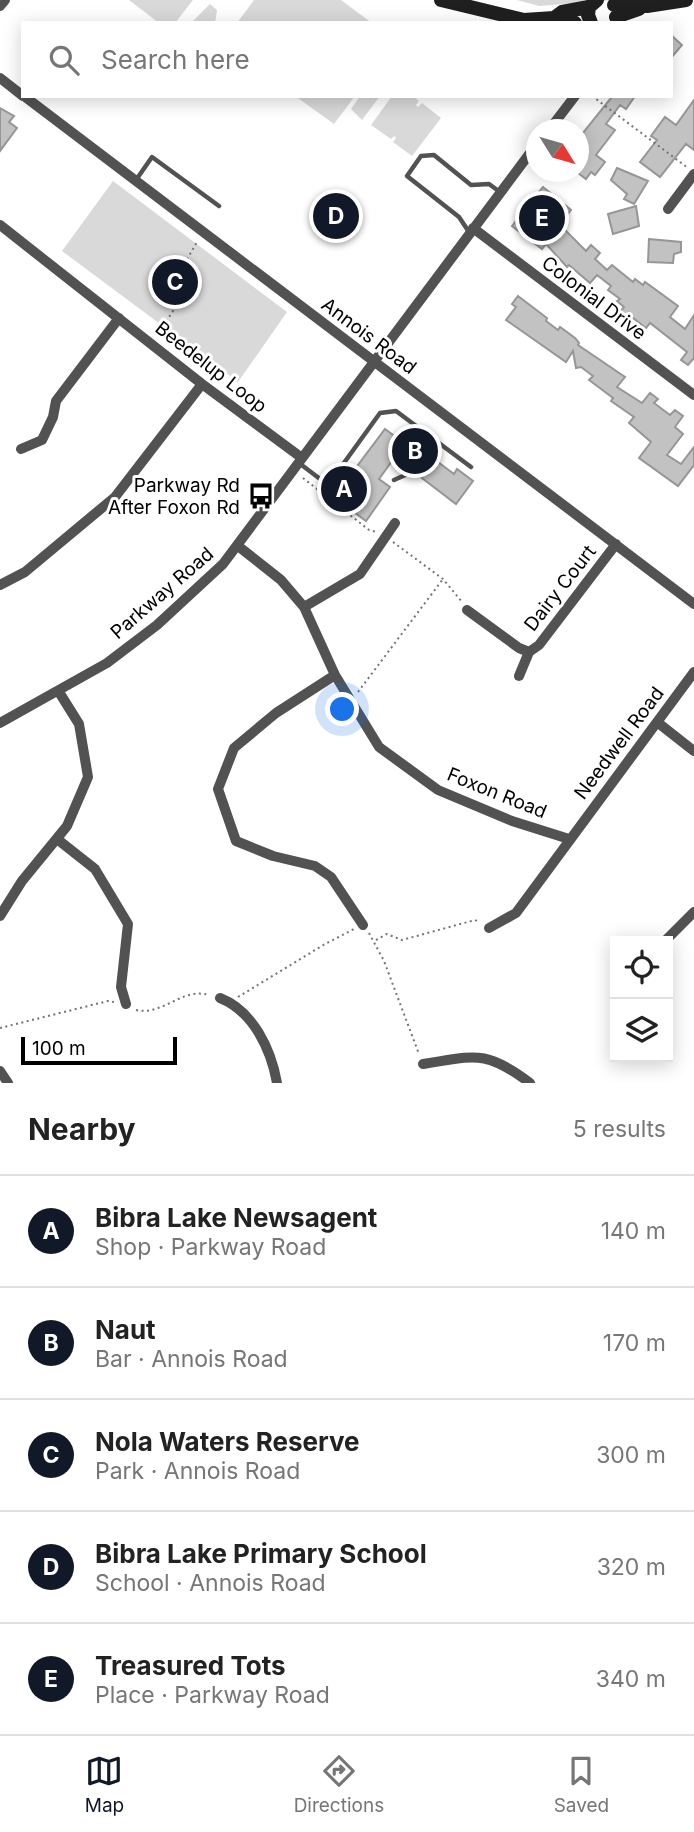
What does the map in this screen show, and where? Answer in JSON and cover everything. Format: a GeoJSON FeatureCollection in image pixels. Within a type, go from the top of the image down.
{"type":"FeatureCollection","features":[{"type":"Feature","properties":{"kind":"street"},"geometry":{"type":"LineString","coordinates":[[0,6],[5,0]]}},
{"type":"Feature","properties":{"kind":"street"},"geometry":{"type":"LineString","coordinates":[[441,0],[524,20],[554,18],[567,21]]}},
{"type":"Feature","properties":{"kind":"street"},"geometry":{"type":"LineString","coordinates":[[613,11],[686,0]]}},
{"type":"Feature","properties":{"kind":"street"},"geometry":{"type":"LineString","coordinates":[[554,18],[562,12],[593,4]]}},
{"type":"Feature","properties":{"kind":"street"},"geometry":{"type":"LineString","coordinates":[[590,21],[588,15],[593,4]]}},
{"type":"Feature","properties":{"kind":"street","name":"Annois Road"},"geometry":{"type":"LineString","coordinates":[[0,78],[21,94]]}},
{"type":"Feature","properties":{"kind":"street","name":"Annois Road"},"geometry":{"type":"LineString","coordinates":[[26,98],[694,604]]}},
{"type":"Feature","properties":{"kind":"street"},"geometry":{"type":"LineString","coordinates":[[557,119],[573,98]]}},
{"type":"Feature","properties":{"kind":"street","name":"Parkway Road"},"geometry":{"type":"LineString","coordinates":[[0,723],[107,663],[148,632],[210,578],[238,546],[526,159]]}},
{"type":"Feature","properties":{"kind":"street"},"geometry":{"type":"LineString","coordinates":[[668,209],[694,173]]}},
{"type":"Feature","properties":{"kind":"street","name":"Beedelup Loop"},"geometry":{"type":"LineString","coordinates":[[0,225],[300,461]]}},
{"type":"Feature","properties":{"kind":"street","name":"Colonial Drive"},"geometry":{"type":"LineString","coordinates":[[471,231],[694,396]]}},
{"type":"Feature","properties":{"kind":"street"},"geometry":{"type":"LineString","coordinates":[[22,449],[42,439],[53,417],[57,401],[119,318]]}},
{"type":"Feature","properties":{"kind":"street"},"geometry":{"type":"LineString","coordinates":[[0,585],[25,572],[115,497],[202,384]]}},
{"type":"Feature","properties":{"kind":"street"},"geometry":{"type":"LineString","coordinates":[[304,607],[360,574],[395,523]]}},
{"type":"Feature","properties":{"kind":"street","name":"Dairy Court"},"geometry":{"type":"LineString","coordinates":[[519,676],[529,652],[539,645],[616,544]]}},
{"type":"Feature","properties":{"kind":"street","name":"Foxon Road"},"geometry":{"type":"LineString","coordinates":[[238,546],[281,580],[304,607],[335,675],[379,747],[438,790],[512,821],[569,839]]}},
{"type":"Feature","properties":{"kind":"street","name":"Dairy Court"},"geometry":{"type":"LineString","coordinates":[[467,610],[519,648],[529,652]]}},
{"type":"Feature","properties":{"kind":"street","name":"Needwell Road"},"geometry":{"type":"LineString","coordinates":[[489,928],[516,913],[694,672]]}},
{"type":"Feature","properties":{"kind":"street"},"geometry":{"type":"LineString","coordinates":[[335,675],[276,713],[234,748],[218,789],[236,841],[273,856],[315,866],[331,877],[363,925]]}},
{"type":"Feature","properties":{"kind":"street"},"geometry":{"type":"LineString","coordinates":[[0,916],[22,881],[67,826],[88,777],[79,724],[59,692]]}},
{"type":"Feature","properties":{"kind":"street"},"geometry":{"type":"LineString","coordinates":[[657,722],[694,751]]}},
{"type":"Feature","properties":{"kind":"street"},"geometry":{"type":"LineString","coordinates":[[57,839],[95,869],[128,924],[121,986],[126,1004]]}},
{"type":"Feature","properties":{"kind":"street"},"geometry":{"type":"LineString","coordinates":[[671,936],[692,919]]}},
{"type":"Feature","properties":{"kind":"street"},"geometry":{"type":"LineString","coordinates":[[220,998],[243,1011],[255,1026],[277,1083]]}},
{"type":"Feature","properties":{"kind":"street"},"geometry":{"type":"LineString","coordinates":[[423,1065],[475,1056],[504,1064],[530,1083]]}},
{"type":"Feature","properties":{"kind":"street"},"geometry":{"type":"LineString","coordinates":[[0,1070],[8,1083]]}},
{"type":"Feature","properties":{"kind":"lane"},"geometry":{"type":"LineString","coordinates":[[471,231],[459,217],[407,176],[421,156],[434,155],[471,186],[489,184],[500,192]]}},
{"type":"Feature","properties":{"kind":"lane"},"geometry":{"type":"LineString","coordinates":[[135,181],[152,157],[219,206]]}},
{"type":"Feature","properties":{"kind":"lane"},"geometry":{"type":"LineString","coordinates":[[300,461],[328,485],[380,413],[396,411],[471,467]]}},
{"type":"Feature","properties":{"kind":"lane"},"geometry":{"type":"LineString","coordinates":[[394,480],[421,468],[440,444]]}},
{"type":"Feature","properties":{"kind":"path"},"geometry":{"type":"LineString","coordinates":[[595,98],[694,173]]}},
{"type":"Feature","properties":{"kind":"path"},"geometry":{"type":"LineString","coordinates":[[151,344],[173,311],[185,263],[203,232]]}},
{"type":"Feature","properties":{"kind":"path"},"geometry":{"type":"LineString","coordinates":[[303,478],[369,530],[387,536],[443,579],[467,610]]}},
{"type":"Feature","properties":{"kind":"path"},"geometry":{"type":"LineString","coordinates":[[350,699],[355,696],[443,579]]}},
{"type":"Feature","properties":{"kind":"path"},"geometry":{"type":"LineString","coordinates":[[375,940],[387,933],[402,940],[475,919],[489,928]]}},
{"type":"Feature","properties":{"kind":"path"},"geometry":{"type":"LineString","coordinates":[[231,1002],[325,944],[363,925],[375,940],[423,1065]]}},
{"type":"Feature","properties":{"kind":"path"},"geometry":{"type":"LineString","coordinates":[[0,1028],[108,1001],[150,1012],[200,992],[220,998]]}},
{"type":"Feature","properties":{"kind":"shaded area"},"geometry":{"type":"Polygon","coordinates":[[[129,0],[193,0],[177,21],[156,21],[129,0]]]}},
{"type":"Feature","properties":{"kind":"shaded area"},"geometry":{"type":"Polygon","coordinates":[[[254,0],[341,0],[369,21],[238,21],[254,0]]]}},
{"type":"Feature","properties":{"kind":"shaded area"},"geometry":{"type":"Polygon","coordinates":[[[517,0],[614,0],[539,6],[517,0]]]}},
{"type":"Feature","properties":{"kind":"shaded area"},"geometry":{"type":"Polygon","coordinates":[[[210,4],[217,10],[215,21],[193,21],[210,4]]]}},
{"type":"Feature","properties":{"kind":"shaded area"},"geometry":{"type":"Polygon","coordinates":[[[298,98],[354,98],[334,124],[298,98]]]}},
{"type":"Feature","properties":{"kind":"shaded area"},"geometry":{"type":"Polygon","coordinates":[[[359,98],[378,98],[362,120],[351,109],[359,98]]]}},
{"type":"Feature","properties":{"kind":"shaded area"},"geometry":{"type":"Polygon","coordinates":[[[391,98],[415,98],[419,101],[416,105],[418,107],[422,103],[441,118],[412,156],[393,142],[396,138],[394,136],[391,139],[371,125],[391,98]]]}},
{"type":"Feature","properties":{"kind":"shaded area"},"geometry":{"type":"Polygon","coordinates":[[[113,181],[287,312],[238,382],[62,251],[113,181]]]}},
{"type":"Feature","properties":{"kind":"building"},"geometry":{"type":"Polygon","coordinates":[[[673,37],[682,45],[673,56],[673,37]]]}},
{"type":"Feature","properties":{"kind":"building"},"geometry":{"type":"Polygon","coordinates":[[[611,98],[634,98],[626,109],[620,105],[606,124],[615,130],[596,155],[605,162],[595,175],[591,172],[589,175],[589,125],[611,98]]]}},
{"type":"Feature","properties":{"kind":"building"},"geometry":{"type":"Polygon","coordinates":[[[694,100],[694,150],[686,144],[660,177],[640,162],[657,140],[651,136],[665,117],[676,125],[694,100]]]}},
{"type":"Feature","properties":{"kind":"building"},"geometry":{"type":"Polygon","coordinates":[[[0,108],[14,116],[9,122],[17,128],[0,151],[0,108]]]}},
{"type":"Feature","properties":{"kind":"building"},"geometry":{"type":"Polygon","coordinates":[[[617,168],[648,181],[634,204],[624,199],[627,194],[611,180],[617,168]]]}},
{"type":"Feature","properties":{"kind":"building"},"geometry":{"type":"Polygon","coordinates":[[[543,187],[571,210],[560,225],[586,251],[591,245],[600,253],[595,259],[607,270],[612,265],[633,282],[635,279],[643,285],[645,282],[678,306],[670,317],[685,329],[694,315],[694,358],[688,365],[681,360],[687,352],[650,323],[646,328],[633,318],[629,323],[618,314],[624,307],[617,301],[620,299],[608,290],[611,286],[597,275],[590,283],[569,265],[567,267],[546,244],[542,249],[512,226],[543,187]]]}},
{"type":"Feature","properties":{"kind":"building"},"geometry":{"type":"Polygon","coordinates":[[[636,206],[639,226],[613,234],[608,214],[636,206]]]}},
{"type":"Feature","properties":{"kind":"building"},"geometry":{"type":"Polygon","coordinates":[[[649,239],[681,242],[681,252],[674,254],[673,263],[648,262],[649,239]]]}},
{"type":"Feature","properties":{"kind":"building"},"geometry":{"type":"Polygon","coordinates":[[[518,296],[547,318],[546,321],[558,330],[560,327],[575,338],[578,345],[625,377],[617,387],[642,403],[650,393],[658,399],[654,403],[670,415],[675,410],[683,416],[675,427],[683,434],[667,455],[681,464],[694,447],[694,465],[678,486],[639,458],[651,442],[629,423],[634,417],[611,401],[613,398],[589,380],[593,376],[581,367],[576,368],[573,351],[566,362],[506,320],[516,307],[512,304],[518,296]]]}},
{"type":"Feature","properties":{"kind":"building"},"geometry":{"type":"Polygon","coordinates":[[[385,429],[423,457],[418,464],[409,468],[395,457],[379,479],[390,487],[366,521],[334,497],[385,429]]]}},
{"type":"Feature","properties":{"kind":"building"},"geometry":{"type":"Polygon","coordinates":[[[434,459],[454,474],[457,469],[473,481],[456,504],[418,475],[434,459]]]}},
{"type":"Feature","properties":{"kind":"place","name":"Bibra Lake Primary School"},"geometry":{"type":"Point","coordinates":[336,216]}},
{"type":"Feature","properties":{"kind":"place","name":"Treasured Tots"},"geometry":{"type":"Point","coordinates":[542,218]}},
{"type":"Feature","properties":{"kind":"place","name":"Nola Waters Reserve"},"geometry":{"type":"Point","coordinates":[175,282]}},
{"type":"Feature","properties":{"kind":"place","name":"Naut"},"geometry":{"type":"Point","coordinates":[415,451]}},
{"type":"Feature","properties":{"kind":"place","name":"Bibra Lake Newsagent"},"geometry":{"type":"Point","coordinates":[344,489]}},
{"type":"Feature","properties":{"kind":"place","name":"Parkway Rd After Foxon Rd"},"geometry":{"type":"Point","coordinates":[261,496]}}]}
